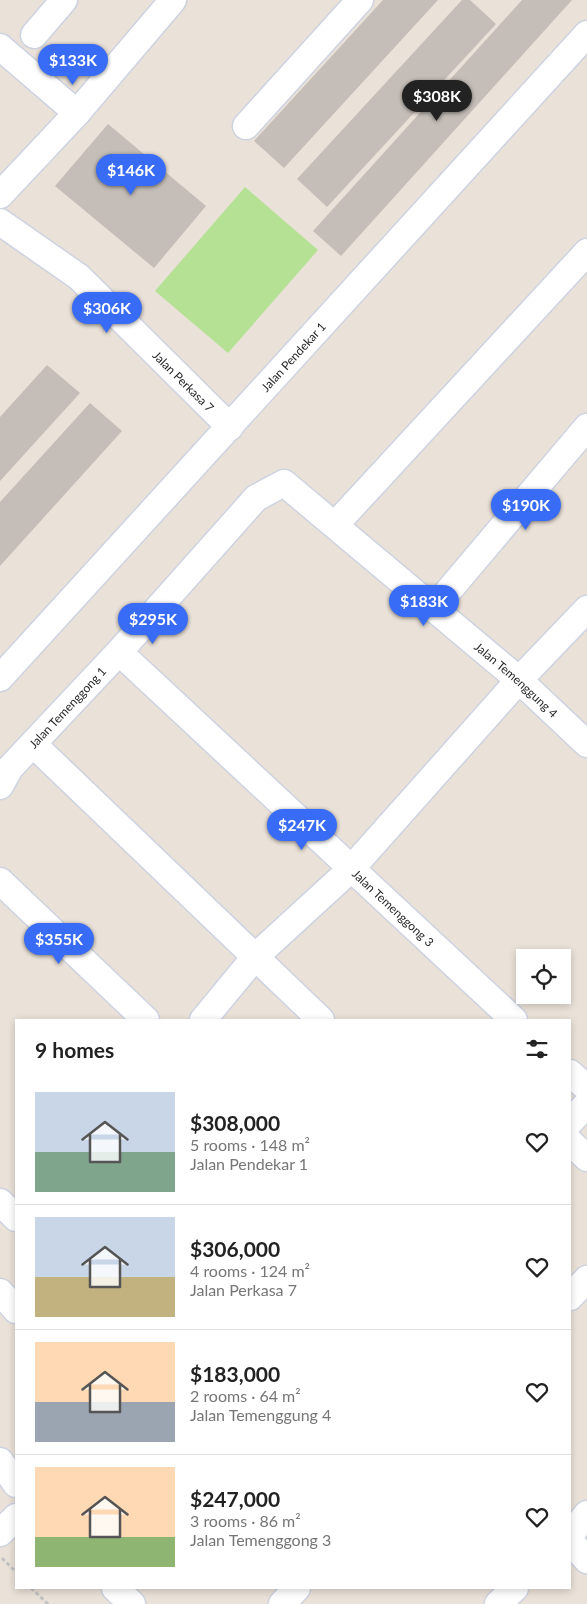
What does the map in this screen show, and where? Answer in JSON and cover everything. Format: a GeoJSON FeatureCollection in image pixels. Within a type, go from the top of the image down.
{"type":"FeatureCollection","features":[{"type":"Feature","properties":{"kind":"street"},"geometry":{"type":"LineString","coordinates":[[34,35],[64,0]]}},
{"type":"Feature","properties":{"kind":"street"},"geometry":{"type":"LineString","coordinates":[[0,195],[77,113],[173,0]]}},
{"type":"Feature","properties":{"kind":"street"},"geometry":{"type":"LineString","coordinates":[[246,126],[360,0]]}},
{"type":"Feature","properties":{"kind":"street","name":"Jalan Pendekar 1"},"geometry":{"type":"LineString","coordinates":[[0,678],[587,35]]}},
{"type":"Feature","properties":{"kind":"street"},"geometry":{"type":"LineString","coordinates":[[0,48],[77,113]]}},
{"type":"Feature","properties":{"kind":"street","name":"Jalan Perkasa 7"},"geometry":{"type":"LineString","coordinates":[[0,222],[79,277],[230,426]]}},
{"type":"Feature","properties":{"kind":"street"},"geometry":{"type":"LineString","coordinates":[[335,525],[587,252]]}},
{"type":"Feature","properties":{"kind":"street"},"geometry":{"type":"LineString","coordinates":[[434,608],[587,427]]}},
{"type":"Feature","properties":{"kind":"street","name":"Jalan Temenggung 4"},"geometry":{"type":"LineString","coordinates":[[284,482],[519,680],[587,744]]}},
{"type":"Feature","properties":{"kind":"street","name":"Jalan Temenggong 1"},"geometry":{"type":"LineString","coordinates":[[0,786],[10,768],[118,652],[256,498],[284,482]]}},
{"type":"Feature","properties":{"kind":"street"},"geometry":{"type":"LineString","coordinates":[[205,1019],[255,957],[351,869],[519,680],[587,608]]}},
{"type":"Feature","properties":{"kind":"street","name":"Jalan Temenggong 3"},"geometry":{"type":"LineString","coordinates":[[118,652],[513,1019]]}},
{"type":"Feature","properties":{"kind":"street"},"geometry":{"type":"LineString","coordinates":[[33,744],[320,1019]]}},
{"type":"Feature","properties":{"kind":"street"},"geometry":{"type":"LineString","coordinates":[[0,881],[145,1019]]}},
{"type":"Feature","properties":{"kind":"street"},"geometry":{"type":"LineString","coordinates":[[571,1074],[587,1088]]}},
{"type":"Feature","properties":{"kind":"street"},"geometry":{"type":"LineString","coordinates":[[571,1121],[587,1104]]}},
{"type":"Feature","properties":{"kind":"street"},"geometry":{"type":"LineString","coordinates":[[571,1143],[587,1158]]}},
{"type":"Feature","properties":{"kind":"street"},"geometry":{"type":"LineString","coordinates":[[0,1202],[15,1217]]}},
{"type":"Feature","properties":{"kind":"street"},"geometry":{"type":"LineString","coordinates":[[571,1296],[587,1279]]}},
{"type":"Feature","properties":{"kind":"street"},"geometry":{"type":"LineString","coordinates":[[0,1292],[15,1309]]}},
{"type":"Feature","properties":{"kind":"street"},"geometry":{"type":"LineString","coordinates":[[0,1461],[15,1483]]}},
{"type":"Feature","properties":{"kind":"street"},"geometry":{"type":"LineString","coordinates":[[571,1534],[587,1514]]}},
{"type":"Feature","properties":{"kind":"street"},"geometry":{"type":"LineString","coordinates":[[0,1533],[15,1518]]}},
{"type":"Feature","properties":{"kind":"street"},"geometry":{"type":"LineString","coordinates":[[571,1542],[587,1560]]}},
{"type":"Feature","properties":{"kind":"street"},"geometry":{"type":"LineString","coordinates":[[282,1604],[296,1589]]}},
{"type":"Feature","properties":{"kind":"street"},"geometry":{"type":"LineString","coordinates":[[498,1604],[514,1589]]}},
{"type":"Feature","properties":{"kind":"path"},"geometry":{"type":"LineString","coordinates":[[0,1556],[15,1571]]}},
{"type":"Feature","properties":{"kind":"path"},"geometry":{"type":"LineString","coordinates":[[32,1589],[48,1604]]}},
{"type":"Feature","properties":{"kind":"green space"},"geometry":{"type":"Polygon","coordinates":[[[245,187],[318,250],[228,353],[155,291],[245,187]]]}},
{"type":"Feature","properties":{"kind":"building"},"geometry":{"type":"Polygon","coordinates":[[[383,0],[438,0],[284,168],[254,141],[383,0]]]}},
{"type":"Feature","properties":{"kind":"building"},"geometry":{"type":"Polygon","coordinates":[[[462,0],[470,0],[496,24],[327,207],[297,179],[462,0]]]}},
{"type":"Feature","properties":{"kind":"building"},"geometry":{"type":"Polygon","coordinates":[[[522,0],[572,0],[341,256],[313,231],[522,0]]]}},
{"type":"Feature","properties":{"kind":"building"},"geometry":{"type":"Polygon","coordinates":[[[108,124],[206,206],[154,268],[55,186],[108,124]]]}},
{"type":"Feature","properties":{"kind":"building"},"geometry":{"type":"Polygon","coordinates":[[[47,365],[80,393],[0,481],[0,417],[47,365]]]}},
{"type":"Feature","properties":{"kind":"building"},"geometry":{"type":"Polygon","coordinates":[[[90,403],[122,431],[0,566],[0,502],[90,403]]]}}]}
